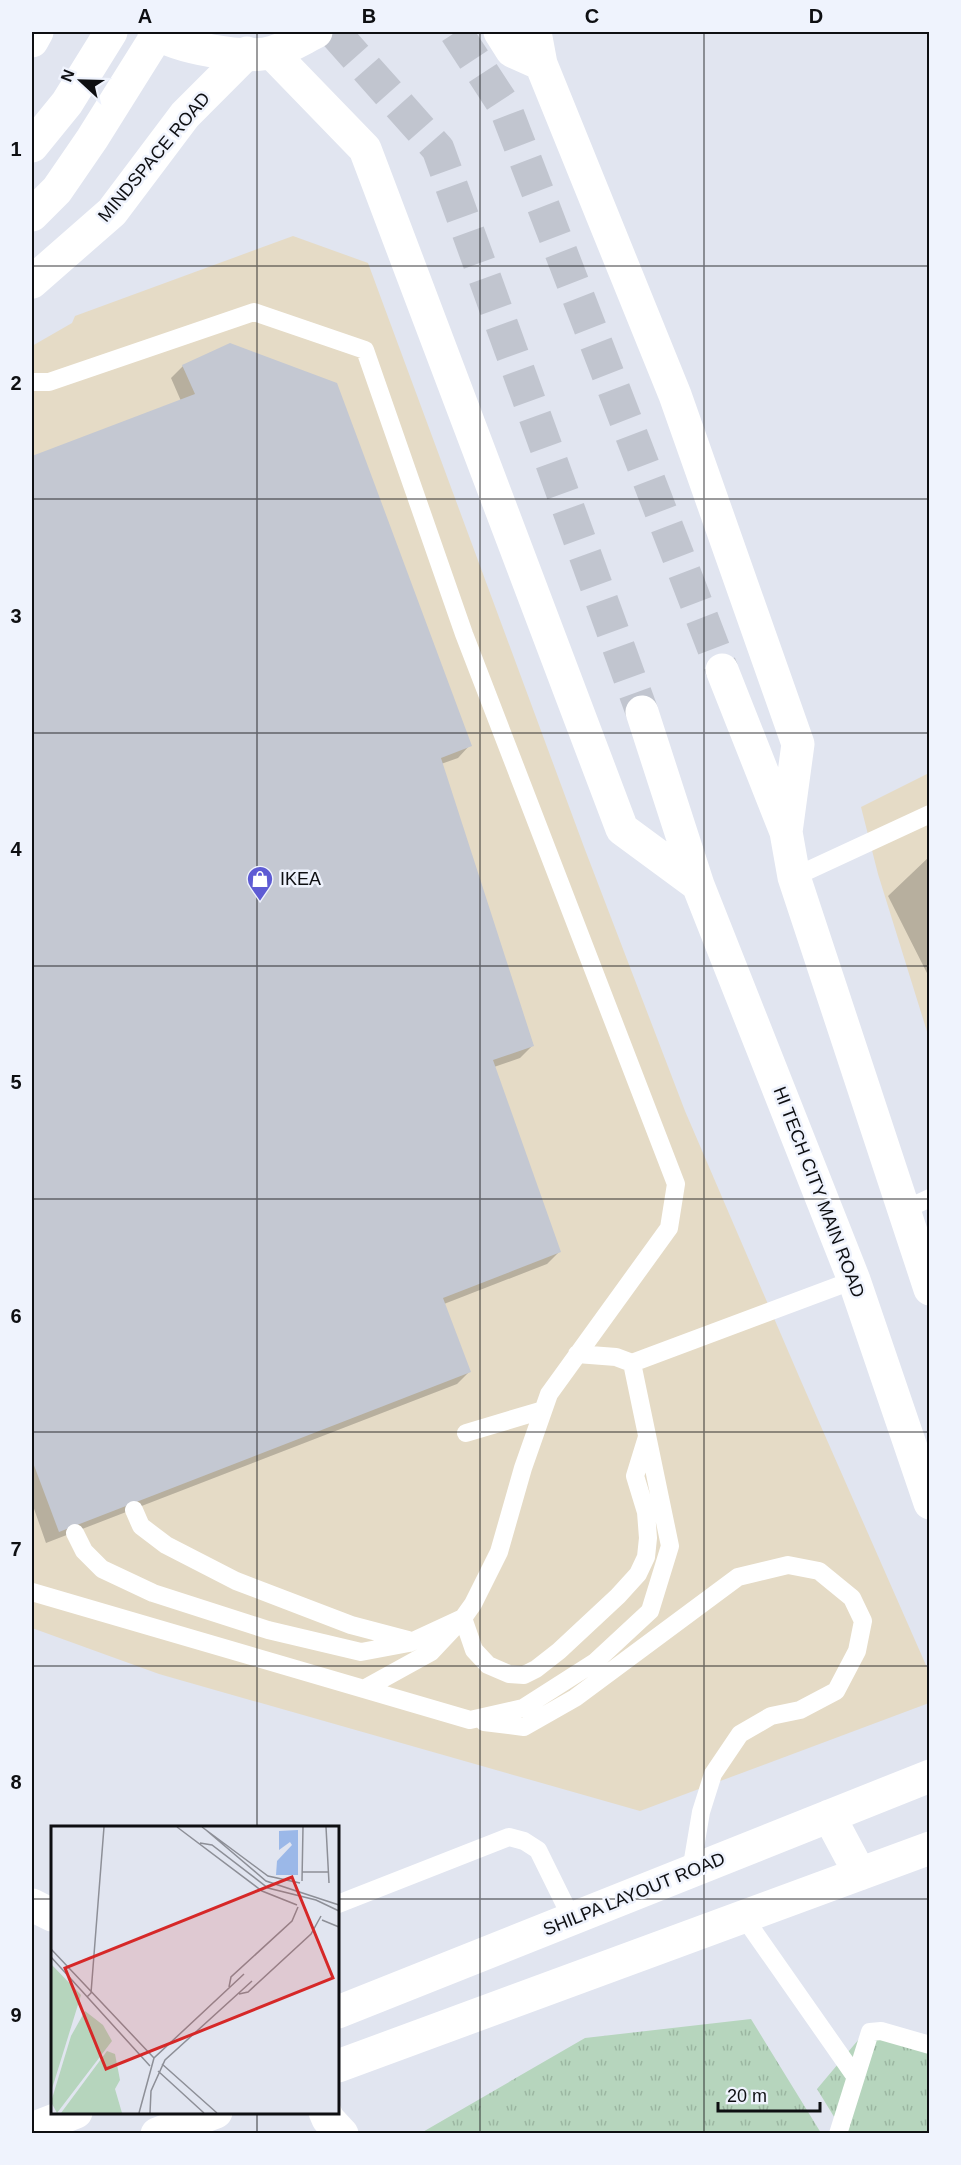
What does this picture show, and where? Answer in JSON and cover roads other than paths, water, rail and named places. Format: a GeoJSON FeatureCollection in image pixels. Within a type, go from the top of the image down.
{"type":"FeatureCollection","features":[{"type":"Feature","properties":{"kind":"main road"},"geometry":{"type":"LineString","coordinates":[[32,41],[37,32]]}},
{"type":"Feature","properties":{"kind":"main road"},"geometry":{"type":"LineString","coordinates":[[32,146],[67,103],[111,32]]}},
{"type":"Feature","properties":{"kind":"main road"},"geometry":{"type":"LineString","coordinates":[[154,32],[201,50],[259,53],[316,32]]}},
{"type":"Feature","properties":{"kind":"main road"},"geometry":{"type":"LineString","coordinates":[[32,215],[63,182],[159,32]]}},
{"type":"Feature","properties":{"kind":"main road"},"geometry":{"type":"LineString","coordinates":[[500,32],[512,51],[541,64]]}},
{"type":"Feature","properties":{"kind":"main road"},"geometry":{"type":"LineString","coordinates":[[535,32],[541,64],[675,394],[798,744],[786,832]]}},
{"type":"Feature","properties":{"kind":"main road"},"geometry":{"type":"LineString","coordinates":[[259,53],[365,149],[622,829],[698,885]]}},
{"type":"Feature","properties":{"kind":"main road","name":"MINDSPACE ROAD"},"geometry":{"type":"LineString","coordinates":[[32,282],[112,212],[185,115],[259,53]]}},
{"type":"Feature","properties":{"kind":"main road"},"geometry":{"type":"LineString","coordinates":[[722,670],[786,832],[794,877],[917,1204],[930,1289]]}},
{"type":"Feature","properties":{"kind":"main road","name":"HI TECH CITY MAIN ROAD"},"geometry":{"type":"LineString","coordinates":[[642,712],[698,885],[854,1280],[930,1503]]}},
{"type":"Feature","properties":{"kind":"main road","name":"SHILPA LAYOUT ROAD"},"geometry":{"type":"LineString","coordinates":[[339,2012],[930,1776]]}},
{"type":"Feature","properties":{"kind":"main road"},"geometry":{"type":"LineString","coordinates":[[829,1816],[860,1874]]}},
{"type":"Feature","properties":{"kind":"main road"},"geometry":{"type":"LineString","coordinates":[[339,2066],[930,1848]]}},
{"type":"Feature","properties":{"kind":"main road"},"geometry":{"type":"LineString","coordinates":[[32,1905],[51,1914]]}},
{"type":"Feature","properties":{"kind":"main road"},"geometry":{"type":"LineString","coordinates":[[32,2129],[71,2114]]}},
{"type":"Feature","properties":{"kind":"main road"},"geometry":{"type":"LineString","coordinates":[[157,2133],[210,2114]]}},
{"type":"Feature","properties":{"kind":"main road"},"geometry":{"type":"LineString","coordinates":[[326,2114],[342,2133]]}},
{"type":"Feature","properties":{"kind":"lane"},"geometry":{"type":"LineString","coordinates":[[32,391],[40,382],[254,312],[365,350],[464,634],[676,1184],[669,1228],[549,1394],[523,1468],[500,1552],[464,1618],[431,1653],[364,1689]]}},
{"type":"Feature","properties":{"kind":"lane"},"geometry":{"type":"LineString","coordinates":[[794,877],[930,814]]}},
{"type":"Feature","properties":{"kind":"lane"},"geometry":{"type":"LineString","coordinates":[[578,1354],[616,1357],[632,1363],[854,1280]]}},
{"type":"Feature","properties":{"kind":"lane"},"geometry":{"type":"LineString","coordinates":[[470,1720],[523,1708],[595,1662],[650,1611],[670,1546],[632,1363]]}},
{"type":"Feature","properties":{"kind":"lane"},"geometry":{"type":"LineString","coordinates":[[466,1433],[543,1410]]}},
{"type":"Feature","properties":{"kind":"lane"},"geometry":{"type":"LineString","coordinates":[[464,1618],[474,1650],[488,1665],[509,1674],[524,1675],[536,1669],[559,1651],[618,1596],[638,1574],[645,1557],[648,1538],[646,1512],[635,1476],[648,1435]]}},
{"type":"Feature","properties":{"kind":"lane"},"geometry":{"type":"LineString","coordinates":[[134,1510],[141,1526],[166,1545],[236,1581],[351,1625],[413,1641]]}},
{"type":"Feature","properties":{"kind":"lane"},"geometry":{"type":"LineString","coordinates":[[75,1533],[84,1551],[102,1569],[153,1593],[258,1627],[361,1652],[413,1641],[464,1618]]}},
{"type":"Feature","properties":{"kind":"lane"},"geometry":{"type":"LineString","coordinates":[[32,1592],[470,1720],[524,1727],[574,1698],[738,1577],[788,1565],[819,1571],[852,1598],[863,1621],[857,1651],[836,1691],[800,1710],[771,1716],[740,1734],[713,1774],[701,1812],[691,1871]]}},
{"type":"Feature","properties":{"kind":"lane"},"geometry":{"type":"LineString","coordinates":[[339,1904],[509,1837],[524,1841],[538,1850],[572,1919]]}},
{"type":"Feature","properties":{"kind":"lane"},"geometry":{"type":"LineString","coordinates":[[743,1916],[855,2076]]}},
{"type":"Feature","properties":{"kind":"lane"},"geometry":{"type":"LineString","coordinates":[[838,2133],[870,2032],[881,2031],[930,2046]]}},
{"type":"Feature","properties":{"kind":"tunnel"},"geometry":{"type":"LineString","coordinates":[[334,32],[438,149],[642,712]]}},
{"type":"Feature","properties":{"kind":"tunnel"},"geometry":{"type":"LineString","coordinates":[[456,32],[505,107],[722,670]]}},
{"type":"Feature","properties":{"kind":"place","name":"IKEA"},"geometry":{"type":"Point","coordinates":[260,902]}}]}
